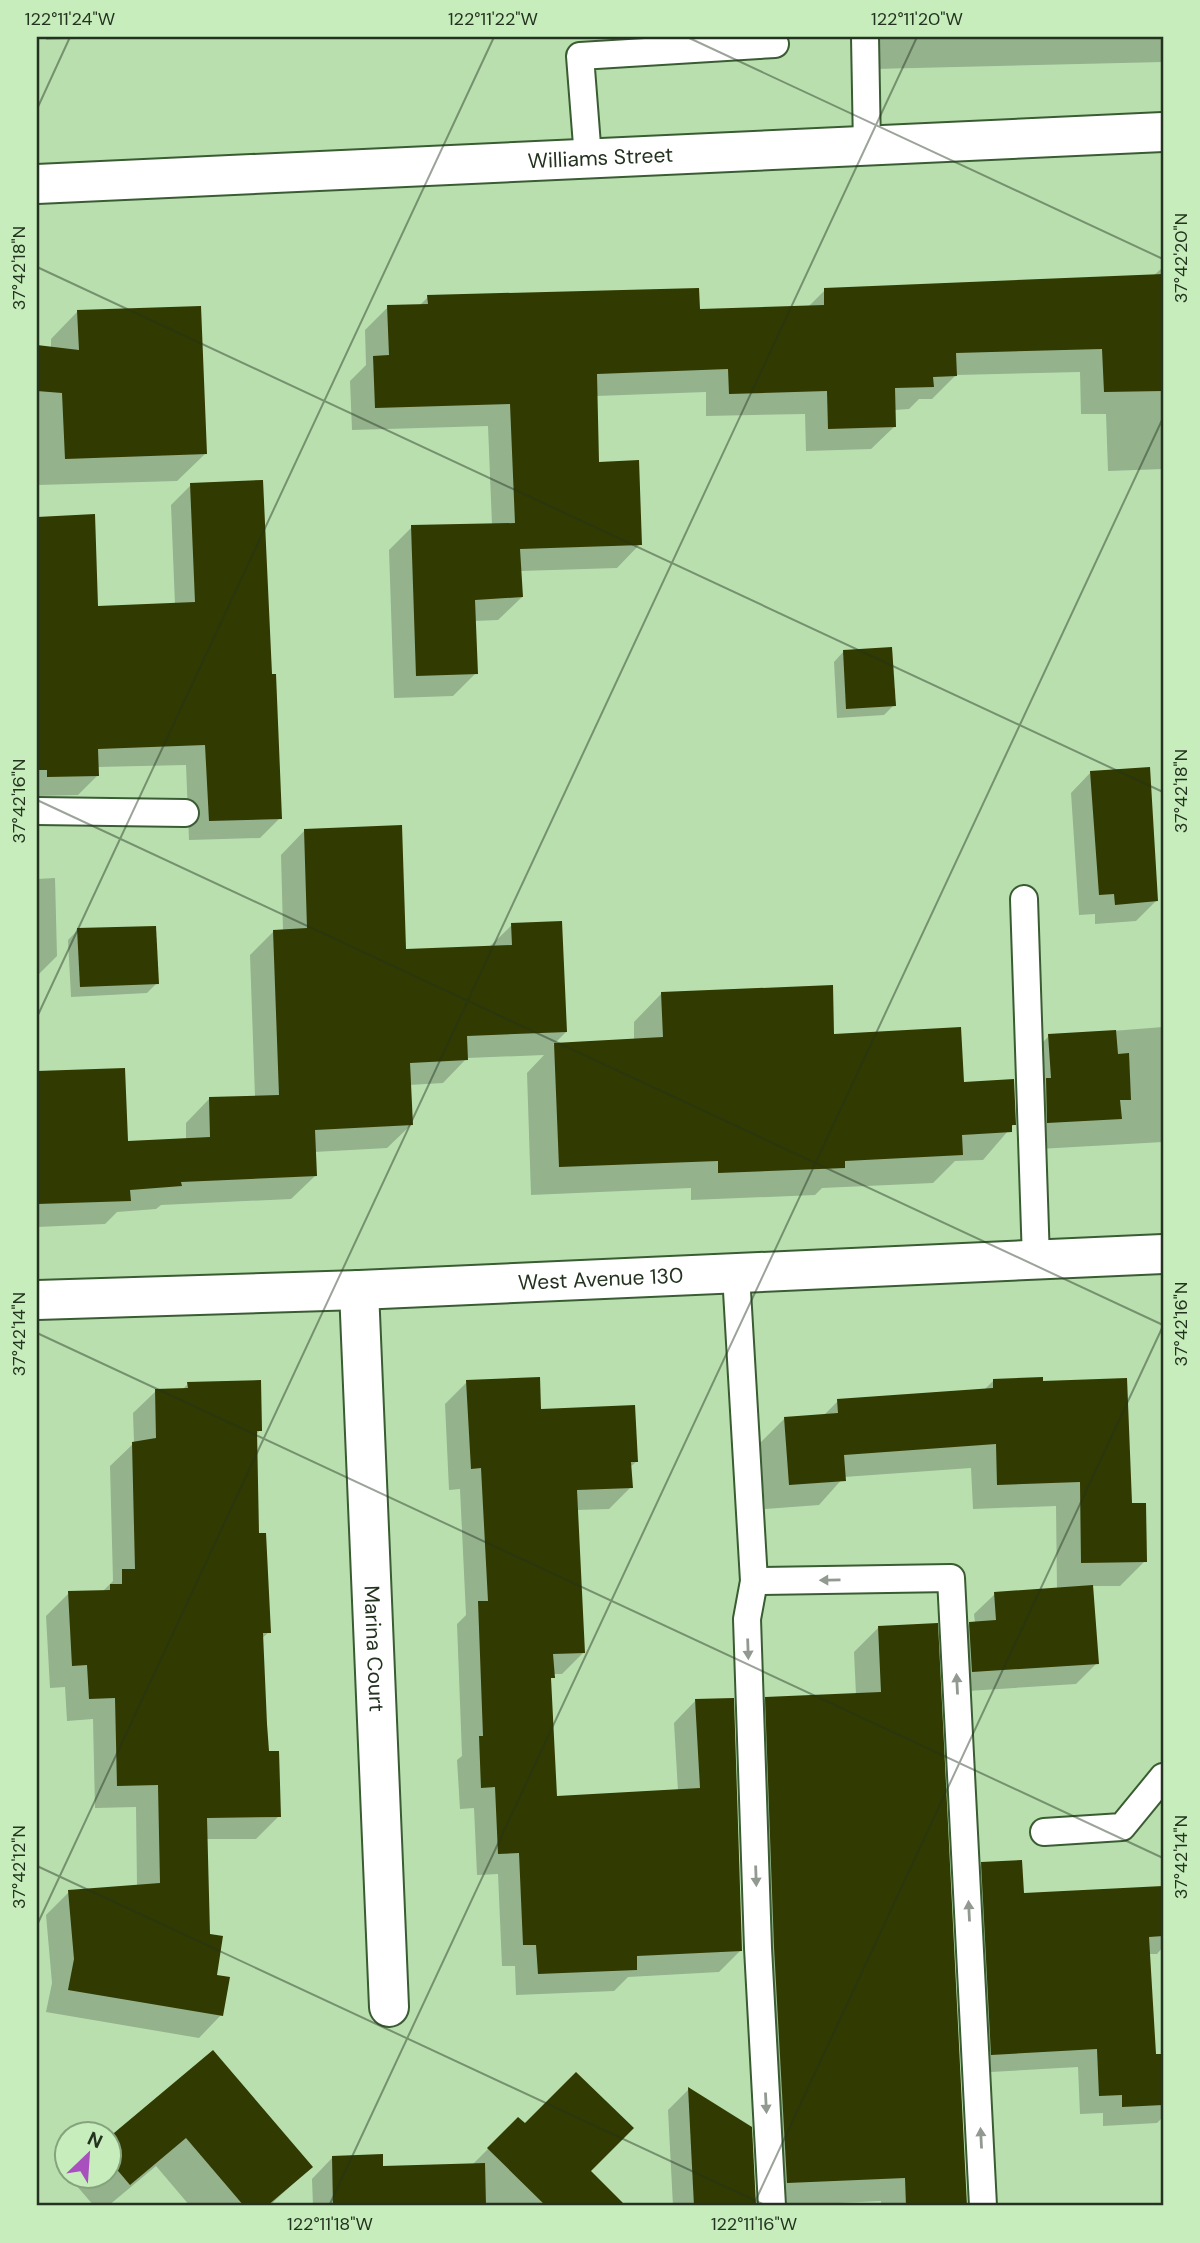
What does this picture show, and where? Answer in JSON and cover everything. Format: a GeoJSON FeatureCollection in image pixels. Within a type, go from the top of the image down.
{"type":"FeatureCollection","features":[{"type":"Feature","properties":{"kind":"street","name":"Williams Street"},"geometry":{"type":"LineString","coordinates":[[37,184],[1163,132]]}},
{"type":"Feature","properties":{"kind":"street","name":"West Avenue 130"},"geometry":{"type":"LineString","coordinates":[[37,1300],[359,1290],[1163,1256]]}},
{"type":"Feature","properties":{"kind":"street","name":"Marina Court"},"geometry":{"type":"LineString","coordinates":[[359,1290],[389,2007]]}},
{"type":"Feature","properties":{"kind":"lane"},"geometry":{"type":"LineString","coordinates":[[865,37],[867,147]]}},
{"type":"Feature","properties":{"kind":"lane"},"geometry":{"type":"LineString","coordinates":[[588,158],[580,56],[775,44]]}},
{"type":"Feature","properties":{"kind":"lane"},"geometry":{"type":"LineString","coordinates":[[37,811],[185,813]]}},
{"type":"Feature","properties":{"kind":"lane"},"geometry":{"type":"LineString","coordinates":[[1024,899],[1036,1260]]}},
{"type":"Feature","properties":{"kind":"lane"},"geometry":{"type":"LineString","coordinates":[[736,1274],[754,1581],[747,1619],[758,1948],[772,2206]]}},
{"type":"Feature","properties":{"kind":"lane"},"geometry":{"type":"LineString","coordinates":[[754,1581],[951,1578],[984,2206]]}},
{"type":"Feature","properties":{"kind":"lane"},"geometry":{"type":"LineString","coordinates":[[1044,1832],[1122,1827],[1163,1777]]}},
{"type":"Feature","properties":{"kind":"building"},"geometry":{"type":"Polygon","coordinates":[[[1163,274],[1163,391],[1104,392],[1102,349],[956,353],[957,376],[933,377],[934,387],[895,388],[896,427],[828,429],[827,391],[729,394],[728,369],[597,374],[599,462],[639,460],[642,545],[520,549],[523,597],[475,600],[478,674],[416,676],[411,525],[515,523],[510,404],[375,408],[373,356],[389,355],[387,305],[428,304],[427,295],[699,288],[700,309],[824,305],[824,288],[1163,274]]]}},
{"type":"Feature","properties":{"kind":"building"},"geometry":{"type":"Polygon","coordinates":[[[201,306],[207,454],[65,459],[62,393],[37,391],[37,345],[79,350],[77,310],[201,306]]]}},
{"type":"Feature","properties":{"kind":"building"},"geometry":{"type":"Polygon","coordinates":[[[263,480],[272,674],[276,674],[282,819],[209,821],[205,745],[98,749],[99,776],[47,777],[47,770],[37,770],[37,517],[95,514],[98,606],[195,602],[190,483],[263,480]]]}},
{"type":"Feature","properties":{"kind":"building"},"geometry":{"type":"Polygon","coordinates":[[[892,647],[896,706],[846,709],[843,650],[892,647]]]}},
{"type":"Feature","properties":{"kind":"building"},"geometry":{"type":"Polygon","coordinates":[[[1150,767],[1158,901],[1115,905],[1114,894],[1099,895],[1090,771],[1150,767]]]}},
{"type":"Feature","properties":{"kind":"building"},"geometry":{"type":"Polygon","coordinates":[[[402,825],[406,949],[512,945],[511,923],[562,921],[567,1032],[467,1036],[468,1060],[410,1063],[413,1125],[315,1130],[317,1176],[181,1182],[182,1186],[130,1190],[131,1201],[37,1204],[37,1071],[125,1068],[128,1141],[210,1137],[209,1097],[279,1095],[273,930],[307,928],[304,829],[402,825]]]}},
{"type":"Feature","properties":{"kind":"building"},"geometry":{"type":"Polygon","coordinates":[[[156,926],[159,984],[80,987],[77,928],[156,926]]]}},
{"type":"Feature","properties":{"kind":"building"},"geometry":{"type":"Polygon","coordinates":[[[833,985],[834,1034],[961,1027],[964,1082],[1014,1079],[1016,1125],[1012,1125],[1012,1132],[962,1135],[963,1155],[845,1161],[845,1168],[718,1173],[718,1161],[559,1167],[554,1043],[663,1037],[661,992],[833,985]]]}},
{"type":"Feature","properties":{"kind":"building"},"geometry":{"type":"Polygon","coordinates":[[[1116,1030],[1118,1054],[1129,1053],[1131,1100],[1120,1100],[1122,1119],[1047,1123],[1046,1078],[1051,1078],[1048,1034],[1116,1030]]]}},
{"type":"Feature","properties":{"kind":"building"},"geometry":{"type":"Polygon","coordinates":[[[540,1377],[541,1409],[635,1405],[638,1462],[631,1462],[633,1488],[577,1490],[585,1653],[553,1654],[555,1678],[551,1678],[557,1796],[700,1788],[695,1699],[734,1698],[742,1951],[637,1956],[637,1970],[538,1974],[536,1945],[523,1945],[519,1853],[498,1854],[495,1787],[481,1788],[479,1736],[483,1736],[478,1601],[488,1601],[481,1468],[471,1469],[466,1380],[540,1377]]]}},
{"type":"Feature","properties":{"kind":"building"},"geometry":{"type":"Polygon","coordinates":[[[1043,1377],[1043,1381],[1127,1378],[1132,1503],[1146,1503],[1147,1562],[1081,1563],[1080,1482],[997,1485],[996,1444],[844,1455],[846,1481],[789,1485],[784,1417],[838,1413],[837,1399],[993,1388],[993,1379],[1043,1377]]]}},
{"type":"Feature","properties":{"kind":"building"},"geometry":{"type":"Polygon","coordinates":[[[261,1380],[262,1431],[257,1431],[259,1533],[266,1533],[271,1633],[263,1633],[267,1724],[269,1751],[279,1751],[281,1817],[207,1818],[210,1934],[223,1936],[217,1975],[230,1977],[223,2016],[68,1990],[74,1959],[68,1890],[160,1883],[158,1785],[117,1786],[115,1698],[89,1699],[87,1665],[72,1666],[68,1591],[110,1590],[110,1584],[122,1584],[122,1569],[135,1569],[132,1442],[156,1438],[155,1389],[188,1388],[187,1382],[261,1380]]]}},
{"type":"Feature","properties":{"kind":"building"},"geometry":{"type":"Polygon","coordinates":[[[1093,1585],[1099,1664],[972,1672],[969,1622],[996,1620],[994,1592],[1093,1585]]]}},
{"type":"Feature","properties":{"kind":"building"},"geometry":{"type":"Polygon","coordinates":[[[938,1623],[967,2206],[906,2206],[905,2178],[787,2183],[774,1947],[765,1697],[881,1692],[878,1626],[938,1623]]]}},
{"type":"Feature","properties":{"kind":"building"},"geometry":{"type":"Polygon","coordinates":[[[1022,1860],[1024,1893],[1163,1886],[1163,1936],[1149,1937],[1156,2054],[1163,2054],[1163,2105],[1122,2107],[1122,2095],[1099,2096],[1097,2049],[991,2055],[981,1862],[1022,1860]]]}},
{"type":"Feature","properties":{"kind":"building"},"geometry":{"type":"Polygon","coordinates":[[[213,2050],[313,2167],[267,2206],[244,2206],[186,2138],[130,2185],[122,2176],[122,2126],[213,2050]]]}},
{"type":"Feature","properties":{"kind":"building"},"geometry":{"type":"Polygon","coordinates":[[[576,2072],[634,2128],[591,2171],[626,2206],[546,2206],[487,2148],[518,2117],[525,2123],[576,2072]]]}},
{"type":"Feature","properties":{"kind":"building"},"geometry":{"type":"Polygon","coordinates":[[[688,2087],[752,2127],[756,2206],[694,2206],[688,2087]]]}},
{"type":"Feature","properties":{"kind":"building"},"geometry":{"type":"Polygon","coordinates":[[[383,2154],[383,2166],[485,2163],[486,2206],[333,2206],[332,2156],[383,2154]]]}}]}
